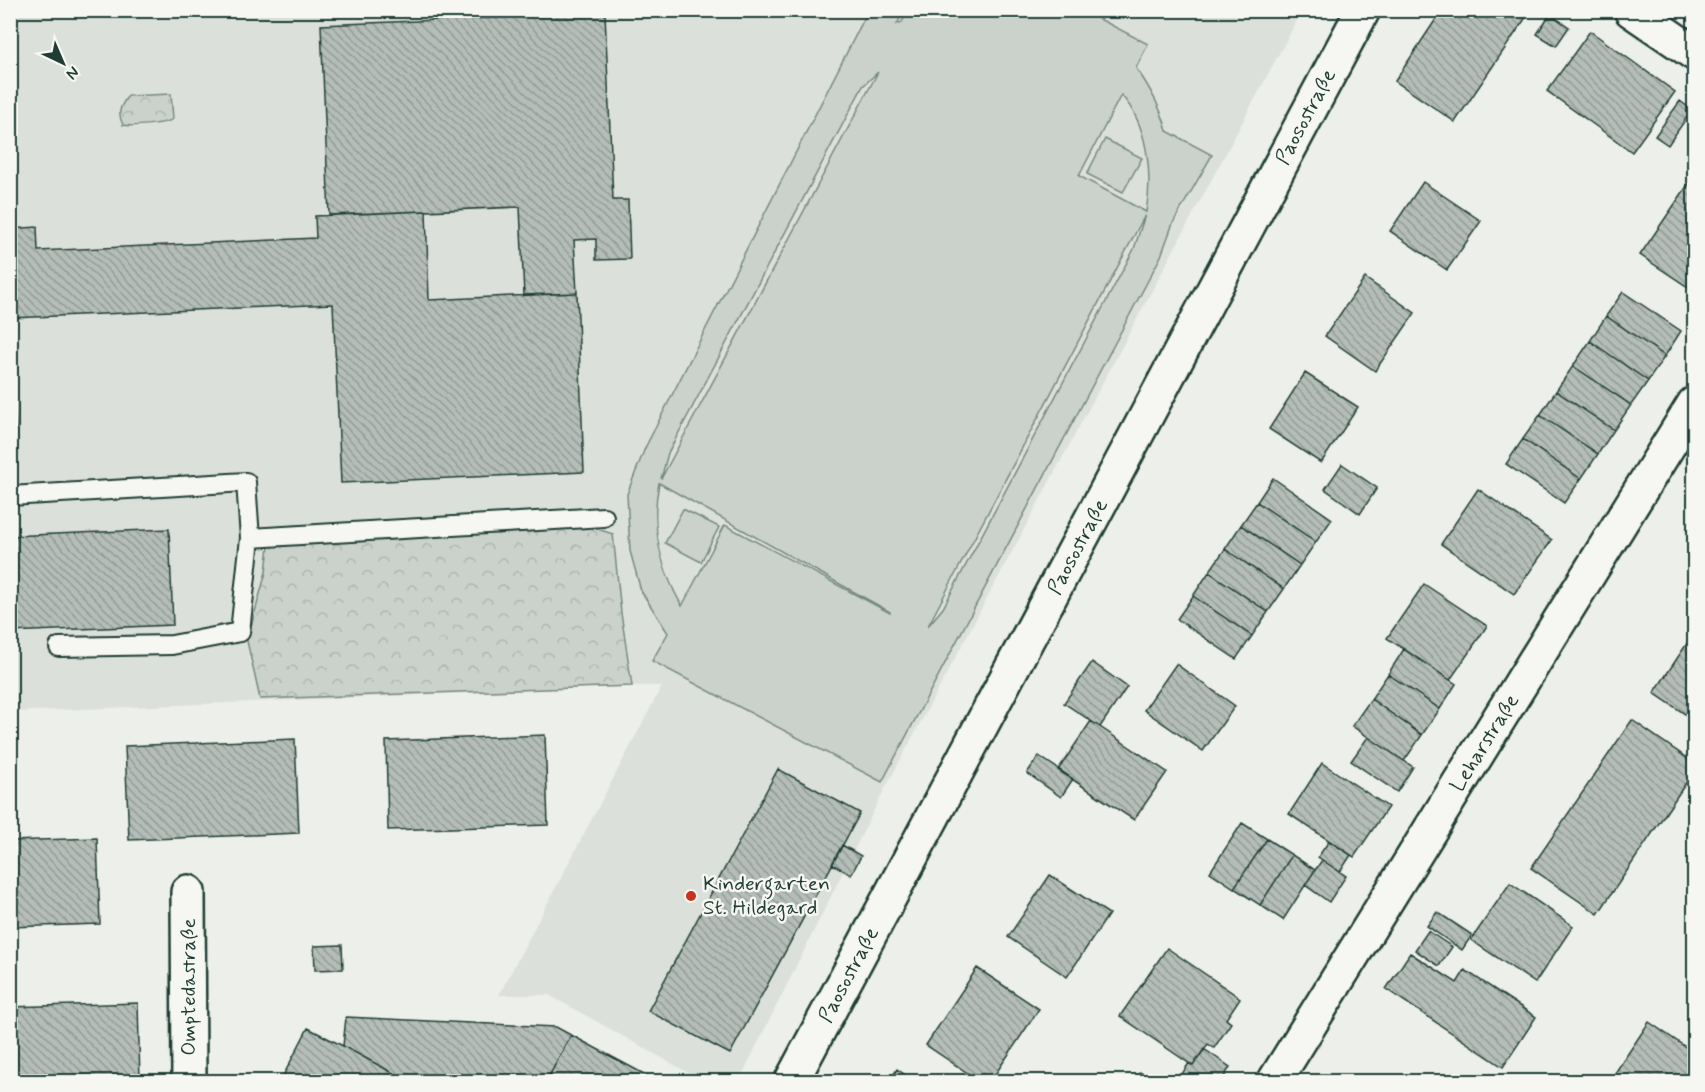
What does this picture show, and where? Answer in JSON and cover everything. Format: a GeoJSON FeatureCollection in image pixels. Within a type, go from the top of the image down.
{"type":"FeatureCollection","features":[{"type":"Feature","properties":{"kind":"street","name":"Paosostraße"},"geometry":{"type":"LineString","coordinates":[[791,1082],[1363,10]]}},
{"type":"Feature","properties":{"kind":"street"},"geometry":{"type":"LineString","coordinates":[[1631,10],[1695,53]]}},
{"type":"Feature","properties":{"kind":"street","name":"Leharstraße"},"geometry":{"type":"LineString","coordinates":[[1274,1082],[1695,404]]}},
{"type":"Feature","properties":{"kind":"street","name":"Omptedastraße"},"geometry":{"type":"LineString","coordinates":[[188,892],[189,1082]]}},
{"type":"Feature","properties":{"kind":"lane"},"geometry":{"type":"LineString","coordinates":[[10,496],[246,482],[250,538],[240,632],[172,645],[59,647]]}},
{"type":"Feature","properties":{"kind":"lane"},"geometry":{"type":"LineString","coordinates":[[250,538],[604,517]]}},
{"type":"Feature","properties":{"kind":"shaded area"},"geometry":{"type":"Polygon","coordinates":[[[10,11],[1302,11],[880,798],[739,1081],[703,1081],[549,995],[499,995],[662,686],[11,712],[10,11]]]}},
{"type":"Feature","properties":{"kind":"green space"},"geometry":{"type":"Polygon","coordinates":[[[868,11],[904,11],[897,24],[902,22],[908,11],[1084,11],[1148,44],[1136,68],[1162,114],[1167,131],[1212,155],[1173,223],[1161,256],[882,782],[652,661],[668,633],[641,591],[630,551],[627,494],[645,448],[868,11]],[[878,72],[863,86],[668,453],[661,479],[878,72]],[[1121,95],[1079,176],[1146,212],[1149,182],[1143,135],[1130,107],[1121,95]],[[1145,215],[928,626],[943,608],[1134,249],[1145,215]],[[659,483],[657,499],[659,547],[668,577],[682,606],[725,525],[890,613],[659,483]]]}},
{"type":"Feature","properties":{"kind":"green space"},"geometry":{"type":"Polygon","coordinates":[[[171,94],[173,119],[149,125],[123,125],[120,110],[128,96],[171,94]]]}},
{"type":"Feature","properties":{"kind":"green space"},"geometry":{"type":"Polygon","coordinates":[[[1105,139],[1142,158],[1123,192],[1087,174],[1105,139]]]}},
{"type":"Feature","properties":{"kind":"green space"},"geometry":{"type":"Polygon","coordinates":[[[683,509],[719,527],[701,562],[665,543],[683,509]]]}},
{"type":"Feature","properties":{"kind":"green space"},"geometry":{"type":"Polygon","coordinates":[[[591,527],[613,534],[621,613],[632,686],[260,699],[247,641],[266,572],[269,546],[591,527]]]}},
{"type":"Feature","properties":{"kind":"building"},"geometry":{"type":"Polygon","coordinates":[[[1442,10],[1531,10],[1455,122],[1395,81],[1442,10]]]}},
{"type":"Feature","properties":{"kind":"building"},"geometry":{"type":"Polygon","coordinates":[[[605,13],[613,200],[628,200],[630,259],[596,260],[596,239],[574,240],[577,293],[524,295],[520,207],[329,215],[321,25],[605,13]]]}},
{"type":"Feature","properties":{"kind":"building"},"geometry":{"type":"Polygon","coordinates":[[[1550,14],[1569,27],[1556,46],[1537,34],[1550,14]]]}},
{"type":"Feature","properties":{"kind":"building"},"geometry":{"type":"Polygon","coordinates":[[[1590,31],[1675,92],[1632,152],[1547,91],[1590,31]]]}},
{"type":"Feature","properties":{"kind":"building"},"geometry":{"type":"Polygon","coordinates":[[[1680,101],[1692,110],[1668,145],[1655,136],[1680,101]]]}},
{"type":"Feature","properties":{"kind":"building"},"geometry":{"type":"Polygon","coordinates":[[[1694,176],[1694,291],[1640,255],[1694,176]]]}},
{"type":"Feature","properties":{"kind":"building"},"geometry":{"type":"Polygon","coordinates":[[[1423,182],[1481,221],[1447,270],[1390,231],[1423,182]]]}},
{"type":"Feature","properties":{"kind":"building"},"geometry":{"type":"Polygon","coordinates":[[[426,211],[429,300],[577,293],[584,472],[341,483],[333,304],[11,318],[17,458],[10,458],[10,229],[37,227],[38,251],[316,238],[315,216],[426,211]]]}},
{"type":"Feature","properties":{"kind":"building"},"geometry":{"type":"Polygon","coordinates":[[[1365,278],[1415,313],[1375,371],[1325,336],[1365,278]]]}},
{"type":"Feature","properties":{"kind":"building"},"geometry":{"type":"Polygon","coordinates":[[[1623,292],[1681,331],[1665,356],[1606,316],[1623,292]]]}},
{"type":"Feature","properties":{"kind":"building"},"geometry":{"type":"Polygon","coordinates":[[[1606,316],[1665,356],[1648,381],[1590,341],[1606,316]]]}},
{"type":"Feature","properties":{"kind":"building"},"geometry":{"type":"Polygon","coordinates":[[[1590,341],[1648,381],[1631,405],[1573,366],[1590,341]]]}},
{"type":"Feature","properties":{"kind":"building"},"geometry":{"type":"Polygon","coordinates":[[[1573,366],[1631,405],[1614,430],[1556,391],[1573,366]]]}},
{"type":"Feature","properties":{"kind":"building"},"geometry":{"type":"Polygon","coordinates":[[[1305,373],[1358,407],[1321,463],[1269,429],[1305,373]]]}},
{"type":"Feature","properties":{"kind":"building"},"geometry":{"type":"Polygon","coordinates":[[[1556,391],[1614,430],[1598,454],[1540,415],[1556,391]]]}},
{"type":"Feature","properties":{"kind":"building"},"geometry":{"type":"Polygon","coordinates":[[[1540,415],[1598,454],[1581,479],[1523,439],[1540,415]]]}},
{"type":"Feature","properties":{"kind":"building"},"geometry":{"type":"Polygon","coordinates":[[[1523,439],[1581,479],[1564,503],[1506,464],[1523,439]]]}},
{"type":"Feature","properties":{"kind":"building"},"geometry":{"type":"Polygon","coordinates":[[[1342,464],[1377,488],[1360,514],[1325,489],[1342,464]]]}},
{"type":"Feature","properties":{"kind":"building"},"geometry":{"type":"Polygon","coordinates":[[[1273,478],[1332,519],[1316,542],[1257,502],[1273,478]]]}},
{"type":"Feature","properties":{"kind":"building"},"geometry":{"type":"Polygon","coordinates":[[[1478,489],[1552,540],[1514,594],[1441,544],[1478,489]]]}},
{"type":"Feature","properties":{"kind":"building"},"geometry":{"type":"Polygon","coordinates":[[[1257,502],[1316,542],[1300,565],[1241,525],[1257,502]]]}},
{"type":"Feature","properties":{"kind":"building"},"geometry":{"type":"Polygon","coordinates":[[[1241,525],[1300,565],[1284,589],[1225,549],[1241,525]]]}},
{"type":"Feature","properties":{"kind":"building"},"geometry":{"type":"Polygon","coordinates":[[[169,529],[173,625],[10,632],[10,536],[169,529]]]}},
{"type":"Feature","properties":{"kind":"building"},"geometry":{"type":"Polygon","coordinates":[[[1225,549],[1284,589],[1268,612],[1209,572],[1225,549]]]}},
{"type":"Feature","properties":{"kind":"building"},"geometry":{"type":"Polygon","coordinates":[[[1209,572],[1268,612],[1252,636],[1193,596],[1209,572]]]}},
{"type":"Feature","properties":{"kind":"building"},"geometry":{"type":"Polygon","coordinates":[[[1424,584],[1487,626],[1450,680],[1387,638],[1424,584]]]}},
{"type":"Feature","properties":{"kind":"building"},"geometry":{"type":"Polygon","coordinates":[[[1193,596],[1252,636],[1236,659],[1177,619],[1193,596]]]}},
{"type":"Feature","properties":{"kind":"building"},"geometry":{"type":"Polygon","coordinates":[[[1694,633],[1694,720],[1654,693],[1694,633]]]}},
{"type":"Feature","properties":{"kind":"building"},"geometry":{"type":"Polygon","coordinates":[[[1404,649],[1456,684],[1440,709],[1388,674],[1404,649]]]}},
{"type":"Feature","properties":{"kind":"building"},"geometry":{"type":"Polygon","coordinates":[[[1092,662],[1127,687],[1100,727],[1064,703],[1092,662]]]}},
{"type":"Feature","properties":{"kind":"building"},"geometry":{"type":"Polygon","coordinates":[[[1176,664],[1235,706],[1203,751],[1144,710],[1176,664]]]}},
{"type":"Feature","properties":{"kind":"building"},"geometry":{"type":"Polygon","coordinates":[[[1388,674],[1440,709],[1422,735],[1371,699],[1388,674]]]}},
{"type":"Feature","properties":{"kind":"building"},"geometry":{"type":"Polygon","coordinates":[[[1371,699],[1422,735],[1404,761],[1352,726],[1371,699]]]}},
{"type":"Feature","properties":{"kind":"building"},"geometry":{"type":"Polygon","coordinates":[[[1632,720],[1694,763],[1694,771],[1598,914],[1531,868],[1632,720]]]}},
{"type":"Feature","properties":{"kind":"building"},"geometry":{"type":"Polygon","coordinates":[[[1091,721],[1167,772],[1134,820],[1058,770],[1091,721]]]}},
{"type":"Feature","properties":{"kind":"building"},"geometry":{"type":"Polygon","coordinates":[[[545,735],[548,825],[388,830],[386,741],[545,735]]]}},
{"type":"Feature","properties":{"kind":"building"},"geometry":{"type":"Polygon","coordinates":[[[1368,737],[1413,767],[1397,792],[1351,761],[1368,737]]]}},
{"type":"Feature","properties":{"kind":"building"},"geometry":{"type":"Polygon","coordinates":[[[295,739],[299,833],[129,840],[125,746],[295,739]]]}},
{"type":"Feature","properties":{"kind":"building"},"geometry":{"type":"Polygon","coordinates":[[[1039,756],[1073,779],[1061,797],[1027,773],[1039,756]]]}},
{"type":"Feature","properties":{"kind":"building"},"geometry":{"type":"Polygon","coordinates":[[[1322,763],[1388,807],[1354,857],[1289,814],[1322,763]]]}},
{"type":"Feature","properties":{"kind":"building"},"geometry":{"type":"Polygon","coordinates":[[[778,769],[860,813],[730,1054],[648,1011],[778,769]]]}},
{"type":"Feature","properties":{"kind":"building"},"geometry":{"type":"Polygon","coordinates":[[[1242,823],[1267,839],[1234,888],[1210,872],[1242,823]]]}},
{"type":"Feature","properties":{"kind":"building"},"geometry":{"type":"Polygon","coordinates":[[[97,838],[100,924],[10,927],[10,841],[97,838]]]}},
{"type":"Feature","properties":{"kind":"building"},"geometry":{"type":"Polygon","coordinates":[[[1267,839],[1292,855],[1260,905],[1234,888],[1267,839]]]}},
{"type":"Feature","properties":{"kind":"building"},"geometry":{"type":"Polygon","coordinates":[[[1329,841],[1351,855],[1340,872],[1318,857],[1329,841]]]}},
{"type":"Feature","properties":{"kind":"building"},"geometry":{"type":"Polygon","coordinates":[[[842,845],[861,856],[851,875],[832,864],[842,845]]]}},
{"type":"Feature","properties":{"kind":"building"},"geometry":{"type":"Polygon","coordinates":[[[1292,855],[1315,870],[1283,920],[1260,905],[1292,855]]]}},
{"type":"Feature","properties":{"kind":"building"},"geometry":{"type":"Polygon","coordinates":[[[1322,860],[1346,876],[1329,902],[1305,885],[1322,860]]]}},
{"type":"Feature","properties":{"kind":"building"},"geometry":{"type":"Polygon","coordinates":[[[1050,875],[1109,914],[1067,977],[1008,937],[1050,875]]]}},
{"type":"Feature","properties":{"kind":"building"},"geometry":{"type":"Polygon","coordinates":[[[1510,883],[1573,926],[1535,983],[1471,940],[1510,883]]]}},
{"type":"Feature","properties":{"kind":"building"},"geometry":{"type":"Polygon","coordinates":[[[1437,912],[1472,935],[1462,950],[1427,926],[1437,912]]]}},
{"type":"Feature","properties":{"kind":"building"},"geometry":{"type":"Polygon","coordinates":[[[1428,931],[1452,947],[1439,966],[1415,950],[1428,931]]]}},
{"type":"Feature","properties":{"kind":"building"},"geometry":{"type":"Polygon","coordinates":[[[342,945],[343,969],[315,970],[314,946],[342,945]]]}},
{"type":"Feature","properties":{"kind":"building"},"geometry":{"type":"Polygon","coordinates":[[[1167,948],[1240,998],[1226,1019],[1231,1023],[1214,1048],[1208,1044],[1193,1066],[1120,1016],[1167,948]]]}},
{"type":"Feature","properties":{"kind":"building"},"geometry":{"type":"Polygon","coordinates":[[[1410,953],[1457,983],[1465,970],[1536,1017],[1503,1067],[1386,989],[1410,953]]]}},
{"type":"Feature","properties":{"kind":"building"},"geometry":{"type":"Polygon","coordinates":[[[977,968],[1039,1009],[990,1082],[981,1082],[926,1045],[977,968]]]}},
{"type":"Feature","properties":{"kind":"building"},"geometry":{"type":"Polygon","coordinates":[[[138,1003],[140,1082],[10,1082],[10,1007],[138,1003]]]}},
{"type":"Feature","properties":{"kind":"building"},"geometry":{"type":"Polygon","coordinates":[[[346,1017],[556,1027],[571,1035],[546,1082],[410,1082],[343,1046],[346,1017]]]}},
{"type":"Feature","properties":{"kind":"building"},"geometry":{"type":"Polygon","coordinates":[[[1649,1022],[1694,1053],[1694,1082],[1609,1082],[1649,1022]]]}},
{"type":"Feature","properties":{"kind":"building"},"geometry":{"type":"Polygon","coordinates":[[[308,1028],[343,1046],[410,1082],[280,1082],[308,1028]]]}},
{"type":"Feature","properties":{"kind":"building"},"geometry":{"type":"Polygon","coordinates":[[[571,1035],[659,1082],[546,1082],[571,1035]]]}},
{"type":"Feature","properties":{"kind":"building"},"geometry":{"type":"Polygon","coordinates":[[[1204,1049],[1230,1067],[1221,1082],[1193,1082],[1182,1074],[1189,1063],[1193,1066],[1204,1049]]]}},
{"type":"Feature","properties":{"kind":"building"},"geometry":{"type":"Polygon","coordinates":[[[897,1069],[915,1082],[889,1082],[897,1069]]]}},
{"type":"Feature","properties":{"kind":"building"},"geometry":{"type":"Polygon","coordinates":[[[1140,1072],[1154,1082],[1134,1082],[1140,1072]]]}},
{"type":"Feature","properties":{"kind":"place","name":"Kindergarten St. Hildegard"},"geometry":{"type":"Point","coordinates":[691,896]}}]}
